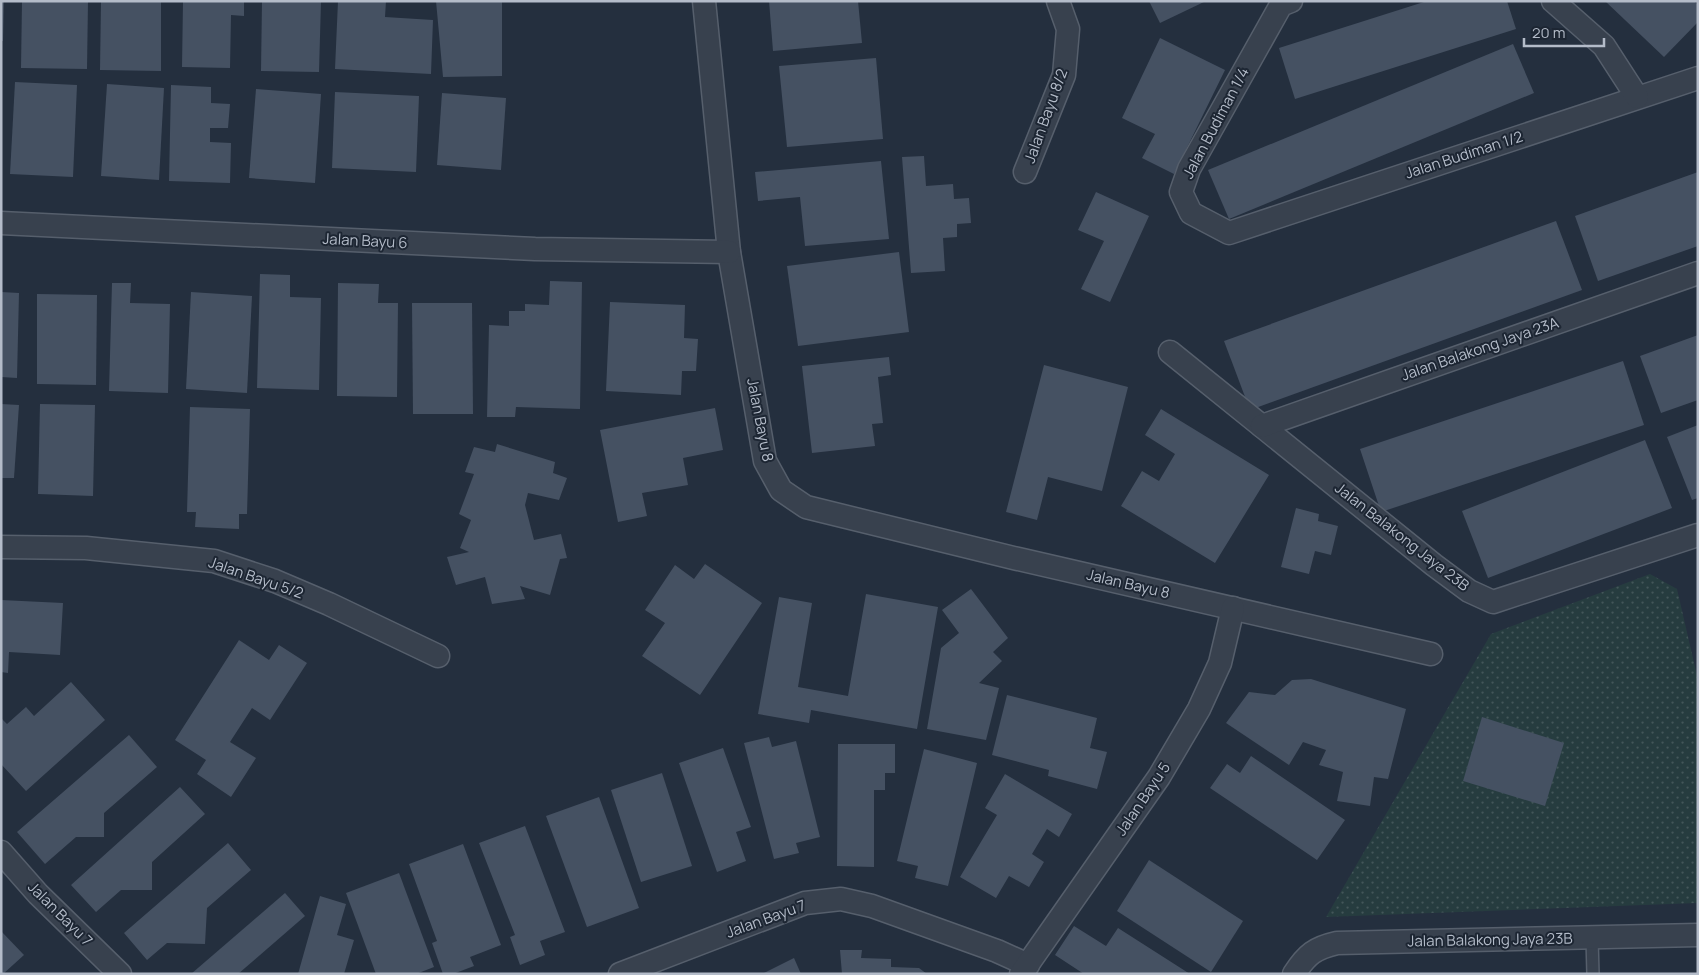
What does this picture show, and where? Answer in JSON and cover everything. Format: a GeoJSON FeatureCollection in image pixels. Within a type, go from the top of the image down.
{"type":"FeatureCollection","features":[{"type":"Feature","properties":{"kind":"street","name":"Jalan Bayu 8"},"geometry":{"type":"LineString","coordinates":[[704,1],[729,252],[764,461],[781,490],[806,507],[1018,559],[1431,654]]}},
{"type":"Feature","properties":{"kind":"street","name":"Jalan Bayu 8/2"},"geometry":{"type":"LineString","coordinates":[[1025,172],[1064,75],[1068,29],[1058,1]]}},
{"type":"Feature","properties":{"kind":"street","name":"Jalan Budiman 1/4"},"geometry":{"type":"LineString","coordinates":[[1230,233],[1190,213],[1181,192],[1189,168],[1281,5],[1291,1]]}},
{"type":"Feature","properties":{"kind":"street"},"geometry":{"type":"LineString","coordinates":[[1553,1],[1604,46],[1637,97]]}},
{"type":"Feature","properties":{"kind":"street","name":"Jalan Budiman 1/2"},"geometry":{"type":"LineString","coordinates":[[1230,233],[1698,78]]}},
{"type":"Feature","properties":{"kind":"street","name":"Jalan Bayu 6"},"geometry":{"type":"LineString","coordinates":[[1,223],[535,249],[729,252]]}},
{"type":"Feature","properties":{"kind":"street","name":"Jalan Balakong Jaya 23A"},"geometry":{"type":"LineString","coordinates":[[1262,426],[1698,273]]}},
{"type":"Feature","properties":{"kind":"street","name":"Jalan Balakong Jaya 23B"},"geometry":{"type":"LineString","coordinates":[[1170,352],[1434,565],[1469,591],[1493,602],[1697,538]]}},
{"type":"Feature","properties":{"kind":"street","name":"Jalan Bayu 5/2"},"geometry":{"type":"LineString","coordinates":[[1,547],[86,548],[214,561],[275,581],[329,604],[438,656]]}},
{"type":"Feature","properties":{"kind":"street","name":"Jalan Bayu 5"},"geometry":{"type":"LineString","coordinates":[[1024,969],[1159,777],[1199,709],[1220,663],[1233,608]]}},
{"type":"Feature","properties":{"kind":"street","name":"Jalan Bayu 7"},"geometry":{"type":"LineString","coordinates":[[1,852],[38,894],[120,974]]}},
{"type":"Feature","properties":{"kind":"street","name":"Jalan Bayu 7"},"geometry":{"type":"LineString","coordinates":[[620,974],[805,903],[841,899],[872,906],[997,951],[1024,969]]}},
{"type":"Feature","properties":{"kind":"street","name":"Jalan Balakong Jaya 23B"},"geometry":{"type":"LineString","coordinates":[[1294,974],[1300,965],[1318,948],[1337,942],[1698,935]]}},
{"type":"Feature","properties":{"kind":"lane"},"geometry":{"type":"LineString","coordinates":[[1592,938],[1593,974]]}},
{"type":"Feature","properties":{"kind":"green space"},"geometry":{"type":"Polygon","coordinates":[[[1650,574],[1677,589],[1698,680],[1698,903],[1326,917],[1491,634],[1650,574]]]}},
{"type":"Feature","properties":{"kind":"building"},"geometry":{"type":"Polygon","coordinates":[[[1,1],[4,1],[3,41],[1,41],[1,1]]]}},
{"type":"Feature","properties":{"kind":"building"},"geometry":{"type":"Polygon","coordinates":[[[22,1],[88,1],[87,69],[21,68],[22,1]]]}},
{"type":"Feature","properties":{"kind":"building"},"geometry":{"type":"Polygon","coordinates":[[[101,1],[161,1],[161,71],[100,70],[101,1]]]}},
{"type":"Feature","properties":{"kind":"building"},"geometry":{"type":"Polygon","coordinates":[[[183,1],[244,1],[244,16],[231,15],[230,68],[182,67],[183,1]]]}},
{"type":"Feature","properties":{"kind":"building"},"geometry":{"type":"Polygon","coordinates":[[[262,1],[321,1],[319,72],[261,71],[262,1]]]}},
{"type":"Feature","properties":{"kind":"building"},"geometry":{"type":"Polygon","coordinates":[[[338,1],[386,1],[385,17],[433,20],[431,74],[335,69],[338,1]]]}},
{"type":"Feature","properties":{"kind":"building"},"geometry":{"type":"Polygon","coordinates":[[[436,1],[502,1],[502,76],[443,77],[436,1]]]}},
{"type":"Feature","properties":{"kind":"building"},"geometry":{"type":"Polygon","coordinates":[[[769,1],[858,1],[862,43],[773,51],[769,1]]]}},
{"type":"Feature","properties":{"kind":"building"},"geometry":{"type":"Polygon","coordinates":[[[1149,1],[1206,1],[1160,23],[1149,1]]]}},
{"type":"Feature","properties":{"kind":"building"},"geometry":{"type":"Polygon","coordinates":[[[1427,1],[1507,1],[1516,29],[1295,99],[1279,48],[1427,1]]]}},
{"type":"Feature","properties":{"kind":"building"},"geometry":{"type":"Polygon","coordinates":[[[1605,1],[1694,1],[1698,5],[1698,22],[1664,57],[1605,1]]]}},
{"type":"Feature","properties":{"kind":"building"},"geometry":{"type":"Polygon","coordinates":[[[1160,38],[1225,70],[1174,174],[1142,158],[1155,134],[1122,118],[1160,38]]]}},
{"type":"Feature","properties":{"kind":"building"},"geometry":{"type":"Polygon","coordinates":[[[1513,44],[1534,93],[1229,219],[1208,170],[1513,44]]]}},
{"type":"Feature","properties":{"kind":"building"},"geometry":{"type":"Polygon","coordinates":[[[876,58],[883,139],[787,147],[779,66],[876,58]]]}},
{"type":"Feature","properties":{"kind":"building"},"geometry":{"type":"Polygon","coordinates":[[[15,82],[77,85],[73,177],[10,174],[15,82]]]}},
{"type":"Feature","properties":{"kind":"building"},"geometry":{"type":"Polygon","coordinates":[[[107,84],[164,88],[159,180],[101,176],[107,84]]]}},
{"type":"Feature","properties":{"kind":"building"},"geometry":{"type":"Polygon","coordinates":[[[171,85],[211,87],[211,103],[230,104],[228,128],[210,128],[210,142],[231,143],[230,183],[169,181],[171,85]]]}},
{"type":"Feature","properties":{"kind":"building"},"geometry":{"type":"Polygon","coordinates":[[[256,89],[321,94],[315,183],[249,178],[256,89]]]}},
{"type":"Feature","properties":{"kind":"building"},"geometry":{"type":"Polygon","coordinates":[[[335,92],[419,96],[416,172],[332,168],[335,92]]]}},
{"type":"Feature","properties":{"kind":"building"},"geometry":{"type":"Polygon","coordinates":[[[442,93],[506,98],[501,170],[437,165],[442,93]]]}},
{"type":"Feature","properties":{"kind":"building"},"geometry":{"type":"Polygon","coordinates":[[[924,156],[926,186],[953,184],[954,199],[969,198],[971,223],[957,224],[957,237],[943,238],[945,271],[911,273],[902,157],[924,156]]]}},
{"type":"Feature","properties":{"kind":"building"},"geometry":{"type":"Polygon","coordinates":[[[881,161],[889,239],[805,246],[800,197],[758,201],[755,172],[881,161]]]}},
{"type":"Feature","properties":{"kind":"building"},"geometry":{"type":"Polygon","coordinates":[[[1698,172],[1698,246],[1598,281],[1575,216],[1698,172]]]}},
{"type":"Feature","properties":{"kind":"building"},"geometry":{"type":"Polygon","coordinates":[[[1096,192],[1149,216],[1110,302],[1081,289],[1104,241],[1078,230],[1096,192]]]}},
{"type":"Feature","properties":{"kind":"building"},"geometry":{"type":"Polygon","coordinates":[[[1556,221],[1582,290],[1250,410],[1224,341],[1556,221]]]}},
{"type":"Feature","properties":{"kind":"building"},"geometry":{"type":"Polygon","coordinates":[[[899,252],[909,332],[798,346],[787,266],[899,252]]]}},
{"type":"Feature","properties":{"kind":"building"},"geometry":{"type":"Polygon","coordinates":[[[260,274],[290,275],[290,297],[321,298],[319,390],[257,388],[260,274]]]}},
{"type":"Feature","properties":{"kind":"building"},"geometry":{"type":"Polygon","coordinates":[[[550,281],[582,282],[580,409],[516,407],[515,417],[487,417],[489,325],[509,326],[509,311],[525,311],[525,304],[549,305],[550,281]]]}},
{"type":"Feature","properties":{"kind":"building"},"geometry":{"type":"Polygon","coordinates":[[[112,283],[131,283],[130,303],[170,304],[168,393],[109,391],[112,283]]]}},
{"type":"Feature","properties":{"kind":"building"},"geometry":{"type":"Polygon","coordinates":[[[338,283],[379,284],[378,303],[398,303],[397,397],[337,396],[338,283]]]}},
{"type":"Feature","properties":{"kind":"building"},"geometry":{"type":"Polygon","coordinates":[[[1,292],[19,293],[17,378],[1,377],[1,292]]]}},
{"type":"Feature","properties":{"kind":"building"},"geometry":{"type":"Polygon","coordinates":[[[191,292],[252,296],[247,393],[186,389],[191,292]]]}},
{"type":"Feature","properties":{"kind":"building"},"geometry":{"type":"Polygon","coordinates":[[[37,294],[97,295],[96,385],[37,384],[37,294]]]}},
{"type":"Feature","properties":{"kind":"building"},"geometry":{"type":"Polygon","coordinates":[[[610,302],[685,305],[684,338],[698,339],[696,371],[682,371],[681,395],[606,391],[610,302]]]}},
{"type":"Feature","properties":{"kind":"building"},"geometry":{"type":"Polygon","coordinates":[[[412,303],[472,303],[473,414],[413,414],[412,303]]]}},
{"type":"Feature","properties":{"kind":"building"},"geometry":{"type":"Polygon","coordinates":[[[1698,335],[1698,400],[1661,413],[1640,356],[1698,335]]]}},
{"type":"Feature","properties":{"kind":"building"},"geometry":{"type":"Polygon","coordinates":[[[889,357],[891,375],[878,377],[883,423],[872,424],[875,446],[812,453],[802,366],[889,357]]]}},
{"type":"Feature","properties":{"kind":"building"},"geometry":{"type":"Polygon","coordinates":[[[1623,361],[1644,425],[1381,512],[1360,449],[1623,361]]]}},
{"type":"Feature","properties":{"kind":"building"},"geometry":{"type":"Polygon","coordinates":[[[1044,365],[1128,387],[1102,491],[1048,477],[1037,520],[1006,512],[1044,365]]]}},
{"type":"Feature","properties":{"kind":"building"},"geometry":{"type":"Polygon","coordinates":[[[1,404],[19,405],[14,478],[1,478],[1,404]]]}},
{"type":"Feature","properties":{"kind":"building"},"geometry":{"type":"Polygon","coordinates":[[[40,404],[95,405],[93,496],[38,494],[40,404]]]}},
{"type":"Feature","properties":{"kind":"building"},"geometry":{"type":"Polygon","coordinates":[[[190,407],[250,409],[247,514],[239,514],[239,529],[195,527],[196,512],[187,512],[190,407]]]}},
{"type":"Feature","properties":{"kind":"building"},"geometry":{"type":"Polygon","coordinates":[[[715,408],[723,450],[683,458],[688,485],[642,493],[647,516],[618,522],[600,430],[715,408]]]}},
{"type":"Feature","properties":{"kind":"building"},"geometry":{"type":"Polygon","coordinates":[[[1161,409],[1269,475],[1215,563],[1121,506],[1142,471],[1159,481],[1175,454],[1145,435],[1161,409]]]}},
{"type":"Feature","properties":{"kind":"building"},"geometry":{"type":"Polygon","coordinates":[[[1698,425],[1698,498],[1692,500],[1667,437],[1698,425]]]}},
{"type":"Feature","properties":{"kind":"building"},"geometry":{"type":"Polygon","coordinates":[[[1645,440],[1672,508],[1488,578],[1462,511],[1645,440]]]}},
{"type":"Feature","properties":{"kind":"building"},"geometry":{"type":"Polygon","coordinates":[[[497,444],[555,462],[553,473],[567,478],[559,500],[528,493],[525,505],[534,540],[561,534],[567,558],[560,559],[550,595],[520,586],[525,599],[492,604],[485,577],[456,585],[447,557],[469,552],[460,548],[471,520],[459,514],[474,474],[465,472],[474,447],[495,452],[497,444]]]}},
{"type":"Feature","properties":{"kind":"building"},"geometry":{"type":"Polygon","coordinates":[[[1296,508],[1319,514],[1318,521],[1338,526],[1331,555],[1315,551],[1309,574],[1281,567],[1296,508]]]}},
{"type":"Feature","properties":{"kind":"building"},"geometry":{"type":"Polygon","coordinates":[[[705,564],[762,603],[700,695],[642,656],[665,623],[645,610],[675,565],[694,579],[705,564]]]}},
{"type":"Feature","properties":{"kind":"building"},"geometry":{"type":"Polygon","coordinates":[[[971,589],[1008,638],[993,652],[1002,661],[979,683],[999,688],[986,740],[927,729],[941,648],[959,633],[942,610],[971,589]]]}},
{"type":"Feature","properties":{"kind":"building"},"geometry":{"type":"Polygon","coordinates":[[[866,594],[938,607],[917,729],[811,710],[809,723],[758,714],[779,597],[812,603],[798,687],[848,696],[866,594]]]}},
{"type":"Feature","properties":{"kind":"building"},"geometry":{"type":"Polygon","coordinates":[[[1,600],[63,603],[60,655],[9,652],[8,673],[1,672],[1,600]]]}},
{"type":"Feature","properties":{"kind":"building"},"geometry":{"type":"Polygon","coordinates":[[[239,640],[269,660],[279,645],[307,663],[270,720],[252,708],[230,742],[256,758],[231,797],[197,774],[206,760],[175,740],[239,640]]]}},
{"type":"Feature","properties":{"kind":"building"},"geometry":{"type":"Polygon","coordinates":[[[1311,679],[1406,709],[1388,779],[1374,777],[1370,806],[1337,801],[1343,772],[1319,765],[1326,750],[1303,742],[1289,765],[1226,723],[1249,692],[1275,695],[1292,680],[1311,679]]]}},
{"type":"Feature","properties":{"kind":"building"},"geometry":{"type":"Polygon","coordinates":[[[71,682],[105,720],[26,791],[1,764],[1,718],[7,724],[26,707],[34,716],[71,682]]]}},
{"type":"Feature","properties":{"kind":"building"},"geometry":{"type":"Polygon","coordinates":[[[1007,695],[1097,718],[1090,748],[1107,752],[1097,789],[1048,776],[1049,770],[992,755],[1007,695]]]}},
{"type":"Feature","properties":{"kind":"building"},"geometry":{"type":"Polygon","coordinates":[[[1482,717],[1564,743],[1545,806],[1463,781],[1482,717]]]}},
{"type":"Feature","properties":{"kind":"building"},"geometry":{"type":"Polygon","coordinates":[[[129,735],[157,767],[104,813],[104,837],[76,837],[45,864],[17,832],[129,735]]]}},
{"type":"Feature","properties":{"kind":"building"},"geometry":{"type":"Polygon","coordinates":[[[769,737],[772,747],[796,741],[820,837],[796,843],[799,853],[774,859],[744,743],[769,737]]]}},
{"type":"Feature","properties":{"kind":"building"},"geometry":{"type":"Polygon","coordinates":[[[838,744],[895,744],[895,773],[885,773],[885,790],[874,790],[874,867],[837,866],[838,744]]]}},
{"type":"Feature","properties":{"kind":"building"},"geometry":{"type":"Polygon","coordinates":[[[723,748],[751,827],[736,832],[746,861],[717,872],[679,763],[723,748]]]}},
{"type":"Feature","properties":{"kind":"building"},"geometry":{"type":"Polygon","coordinates":[[[924,749],[977,763],[948,886],[915,878],[918,866],[897,861],[924,749]]]}},
{"type":"Feature","properties":{"kind":"building"},"geometry":{"type":"Polygon","coordinates":[[[1251,756],[1345,820],[1317,860],[1210,788],[1227,764],[1240,773],[1251,756]]]}},
{"type":"Feature","properties":{"kind":"building"},"geometry":{"type":"Polygon","coordinates":[[[662,773],[692,866],[641,882],[611,790],[662,773]]]}},
{"type":"Feature","properties":{"kind":"building"},"geometry":{"type":"Polygon","coordinates":[[[1005,774],[1072,814],[1059,837],[1047,829],[1032,854],[1044,862],[1029,887],[1009,876],[996,898],[960,877],[997,815],[985,808],[1005,774]]]}},
{"type":"Feature","properties":{"kind":"building"},"geometry":{"type":"Polygon","coordinates":[[[180,787],[205,814],[152,862],[152,890],[121,890],[96,912],[71,885],[180,787]]]}},
{"type":"Feature","properties":{"kind":"building"},"geometry":{"type":"Polygon","coordinates":[[[599,797],[639,908],[587,927],[546,816],[599,797]]]}},
{"type":"Feature","properties":{"kind":"building"},"geometry":{"type":"Polygon","coordinates":[[[525,826],[565,932],[540,941],[545,955],[520,965],[510,937],[515,935],[479,843],[525,826]]]}},
{"type":"Feature","properties":{"kind":"building"},"geometry":{"type":"Polygon","coordinates":[[[228,843],[251,870],[207,908],[205,944],[167,943],[147,960],[124,933],[228,843]]]}},
{"type":"Feature","properties":{"kind":"building"},"geometry":{"type":"Polygon","coordinates":[[[463,844],[501,945],[470,957],[474,966],[453,974],[443,974],[432,943],[437,941],[409,864],[463,844]]]}},
{"type":"Feature","properties":{"kind":"building"},"geometry":{"type":"Polygon","coordinates":[[[1149,860],[1243,921],[1211,972],[1117,911],[1149,860]]]}},
{"type":"Feature","properties":{"kind":"building"},"geometry":{"type":"Polygon","coordinates":[[[399,873],[434,967],[416,974],[376,974],[346,893],[399,873]]]}},
{"type":"Feature","properties":{"kind":"building"},"geometry":{"type":"Polygon","coordinates":[[[285,893],[305,916],[238,974],[191,974],[285,893]]]}},
{"type":"Feature","properties":{"kind":"building"},"geometry":{"type":"Polygon","coordinates":[[[320,896],[346,904],[337,935],[354,940],[344,974],[298,974],[320,896]]]}},
{"type":"Feature","properties":{"kind":"building"},"geometry":{"type":"Polygon","coordinates":[[[1074,926],[1106,946],[1118,928],[1190,974],[1084,974],[1055,955],[1074,926]]]}},
{"type":"Feature","properties":{"kind":"building"},"geometry":{"type":"Polygon","coordinates":[[[1,931],[24,955],[3,974],[1,974],[1,931]]]}},
{"type":"Feature","properties":{"kind":"building"},"geometry":{"type":"Polygon","coordinates":[[[840,950],[862,950],[861,958],[891,959],[891,967],[919,968],[927,974],[842,974],[840,950]]]}},
{"type":"Feature","properties":{"kind":"building"},"geometry":{"type":"Polygon","coordinates":[[[794,958],[801,974],[762,974],[794,958]]]}}]}
